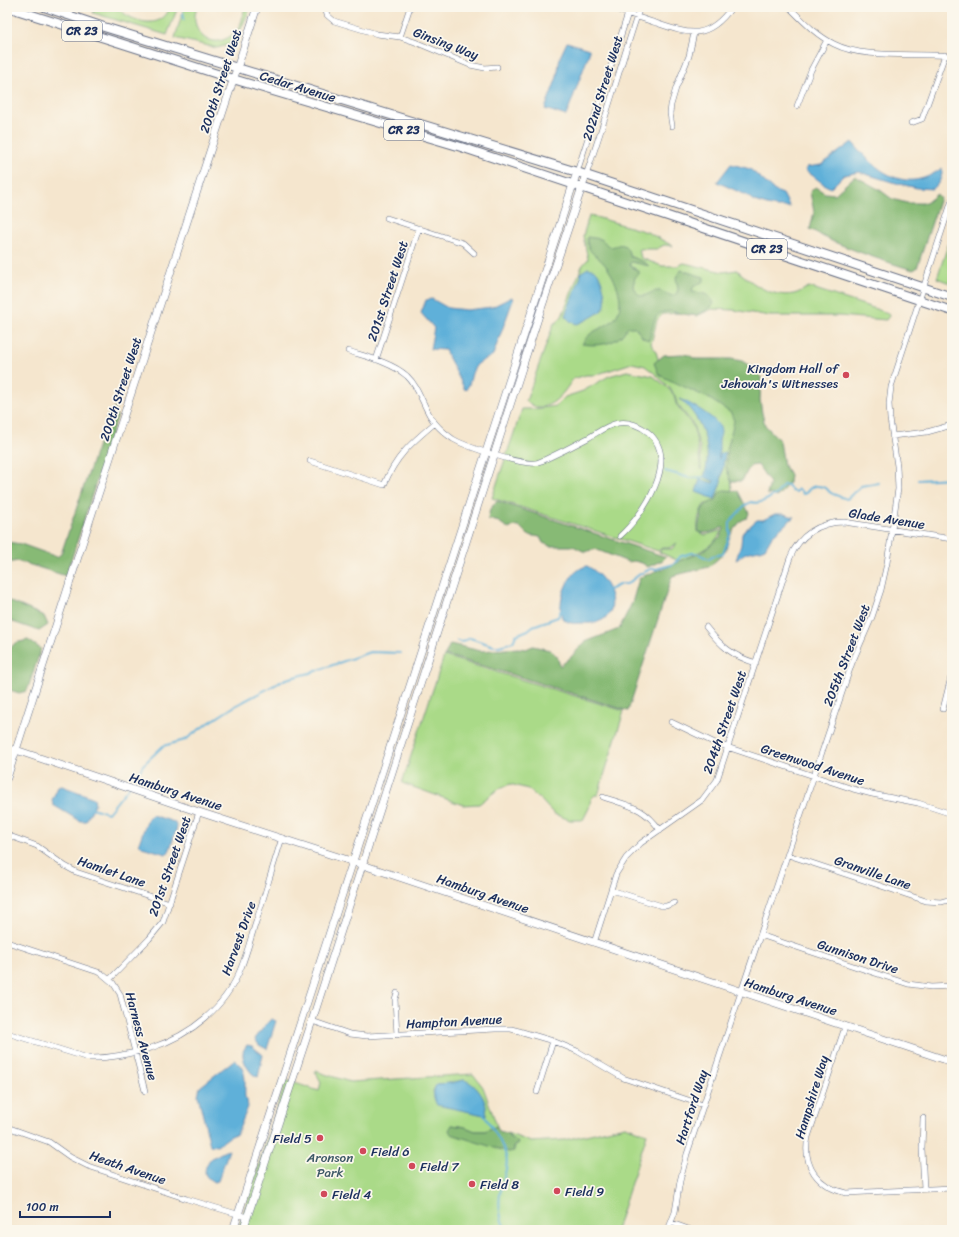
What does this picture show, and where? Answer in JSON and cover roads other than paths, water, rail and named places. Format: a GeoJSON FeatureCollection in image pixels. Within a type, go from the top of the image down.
{"type":"FeatureCollection","features":[{"type":"Feature","properties":{"kind":"main road","name":"Cedar Avenue"},"geometry":{"type":"LineString","coordinates":[[7,7],[233,79],[461,147],[582,187]]}},
{"type":"Feature","properties":{"kind":"main road","name":"Cedar Avenue"},"geometry":{"type":"LineString","coordinates":[[44,7],[104,27],[577,172]]}},
{"type":"Feature","properties":{"kind":"main road","name":"200th Street West"},"geometry":{"type":"LineString","coordinates":[[7,778],[257,7]]}},
{"type":"Feature","properties":{"kind":"main road","name":"CR 23"},"geometry":{"type":"LineString","coordinates":[[577,172],[952,297]]}},
{"type":"Feature","properties":{"kind":"main road"},"geometry":{"type":"LineString","coordinates":[[243,1230],[312,1021],[357,863],[485,451],[577,172]]}},
{"type":"Feature","properties":{"kind":"main road"},"geometry":{"type":"LineString","coordinates":[[233,1230],[495,454],[540,312],[586,175]]}},
{"type":"Feature","properties":{"kind":"main road","name":"CR 23"},"geometry":{"type":"LineString","coordinates":[[582,187],[952,311]]}},
{"type":"Feature","properties":{"kind":"main road","name":"Hamburg Avenue"},"geometry":{"type":"LineString","coordinates":[[16,750],[952,1062]]}},
{"type":"Feature","properties":{"kind":"street","name":"Ginsing Way"},"geometry":{"type":"LineString","coordinates":[[325,7],[327,15],[334,21],[376,34],[400,38],[420,44],[470,65],[485,68],[497,67]]}},
{"type":"Feature","properties":{"kind":"street"},"geometry":{"type":"LineString","coordinates":[[400,38],[410,7]]}},
{"type":"Feature","properties":{"kind":"street"},"geometry":{"type":"LineString","coordinates":[[609,7],[678,30],[694,33],[716,25],[726,16],[732,7]]}},
{"type":"Feature","properties":{"kind":"street","name":"202nd Street West"},"geometry":{"type":"LineString","coordinates":[[577,172],[630,7]]}},
{"type":"Feature","properties":{"kind":"street","name":"202nd Street West"},"geometry":{"type":"LineString","coordinates":[[586,175],[619,73],[625,48],[640,7]]}},
{"type":"Feature","properties":{"kind":"street"},"geometry":{"type":"LineString","coordinates":[[789,7],[812,30],[838,46],[862,52],[952,56]]}},
{"type":"Feature","properties":{"kind":"street"},"geometry":{"type":"LineString","coordinates":[[672,126],[670,113],[671,105],[689,56],[694,33]]}},
{"type":"Feature","properties":{"kind":"street"},"geometry":{"type":"LineString","coordinates":[[797,106],[811,70],[827,40]]}},
{"type":"Feature","properties":{"kind":"street"},"geometry":{"type":"LineString","coordinates":[[911,123],[922,119],[945,55]]}},
{"type":"Feature","properties":{"kind":"street"},"geometry":{"type":"LineString","coordinates":[[919,300],[952,200]]}},
{"type":"Feature","properties":{"kind":"street"},"geometry":{"type":"LineString","coordinates":[[387,218],[463,243],[474,253]]}},
{"type":"Feature","properties":{"kind":"street","name":"201st Street West"},"geometry":{"type":"LineString","coordinates":[[376,360],[419,228]]}},
{"type":"Feature","properties":{"kind":"street","name":"205th Street West"},"geometry":{"type":"LineString","coordinates":[[741,992],[852,663],[879,599],[885,574],[898,481],[889,411],[891,390],[919,300]]}},
{"type":"Feature","properties":{"kind":"street"},"geometry":{"type":"LineString","coordinates":[[348,351],[376,360],[400,371],[412,382],[426,410],[435,423],[443,432],[454,440],[521,462],[536,463],[618,423],[636,425],[646,430],[652,435],[657,444],[661,462],[660,469],[654,488],[645,508],[632,525],[620,536]]}},
{"type":"Feature","properties":{"kind":"street"},"geometry":{"type":"LineString","coordinates":[[310,461],[384,485],[390,471],[404,450],[435,423]]}},
{"type":"Feature","properties":{"kind":"street"},"geometry":{"type":"LineString","coordinates":[[892,436],[927,432],[952,425]]}},
{"type":"Feature","properties":{"kind":"street","name":"Glade Avenue"},"geometry":{"type":"LineString","coordinates":[[789,561],[794,549],[806,535],[816,528],[830,523],[848,522],[952,540]]}},
{"type":"Feature","properties":{"kind":"street","name":"204th Street West"},"geometry":{"type":"LineString","coordinates":[[594,943],[619,869],[629,854],[641,843],[698,804],[710,791],[719,775],[789,561]]}},
{"type":"Feature","properties":{"kind":"street"},"geometry":{"type":"LineString","coordinates":[[706,627],[720,644],[730,652],[744,660],[756,663]]}},
{"type":"Feature","properties":{"kind":"street"},"geometry":{"type":"LineString","coordinates":[[943,709],[952,673]]}},
{"type":"Feature","properties":{"kind":"street","name":"Greenwood Avenue"},"geometry":{"type":"LineString","coordinates":[[671,722],[700,737],[728,748],[866,793],[918,802],[952,814]]}},
{"type":"Feature","properties":{"kind":"street","name":"Hamburg Avenue"},"geometry":{"type":"LineString","coordinates":[[7,747],[16,750]]}},
{"type":"Feature","properties":{"kind":"street"},"geometry":{"type":"LineString","coordinates":[[603,797],[642,810],[660,830]]}},
{"type":"Feature","properties":{"kind":"street","name":"201st Street West"},"geometry":{"type":"LineString","coordinates":[[110,979],[161,925],[170,903],[199,812]]}},
{"type":"Feature","properties":{"kind":"street","name":"Hamlet Lane"},"geometry":{"type":"LineString","coordinates":[[7,835],[37,846],[76,872],[170,903]]}},
{"type":"Feature","properties":{"kind":"street","name":"Harvest Drive"},"geometry":{"type":"LineString","coordinates":[[7,1033],[88,1058],[101,1059],[136,1052],[166,1043],[190,1030],[210,1014],[230,989],[241,968],[282,838]]}},
{"type":"Feature","properties":{"kind":"street","name":"Granville Lane"},"geometry":{"type":"LineString","coordinates":[[788,855],[926,901],[934,903],[952,899]]}},
{"type":"Feature","properties":{"kind":"street"},"geometry":{"type":"LineString","coordinates":[[611,890],[662,906],[674,903]]}},
{"type":"Feature","properties":{"kind":"street","name":"Gunnison Drive"},"geometry":{"type":"LineString","coordinates":[[760,935],[908,984],[931,987],[952,986]]}},
{"type":"Feature","properties":{"kind":"street","name":"Harness Avenue"},"geometry":{"type":"LineString","coordinates":[[7,942],[101,972],[110,979],[120,994],[145,1092]]}},
{"type":"Feature","properties":{"kind":"street","name":"Hartford Way"},"geometry":{"type":"LineString","coordinates":[[668,1230],[672,1223],[677,1204],[683,1167],[741,992]]}},
{"type":"Feature","properties":{"kind":"street"},"geometry":{"type":"LineString","coordinates":[[397,993],[395,999],[397,1035]]}},
{"type":"Feature","properties":{"kind":"street","name":"Hampton Avenue"},"geometry":{"type":"LineString","coordinates":[[312,1021],[356,1035],[367,1036],[506,1028],[553,1041],[577,1051],[623,1078],[703,1105]]}},
{"type":"Feature","properties":{"kind":"street","name":"Hampshire Way"},"geometry":{"type":"LineString","coordinates":[[845,1027],[808,1138],[806,1154],[810,1166],[816,1176],[822,1183],[842,1192],[856,1193],[952,1188]]}},
{"type":"Feature","properties":{"kind":"street"},"geometry":{"type":"LineString","coordinates":[[537,1092],[553,1041]]}},
{"type":"Feature","properties":{"kind":"street"},"geometry":{"type":"LineString","coordinates":[[923,1118],[922,1150],[924,1189]]}},
{"type":"Feature","properties":{"kind":"street","name":"Heath Avenue"},"geometry":{"type":"LineString","coordinates":[[7,1127],[49,1142],[70,1157],[88,1166],[247,1217]]}},
{"type":"Feature","properties":{"kind":"street"},"geometry":{"type":"LineString","coordinates":[[672,1223],[691,1230]]}},
{"type":"Feature","properties":{"kind":"water"},"geometry":{"type":"Polygon","coordinates":[[[567,42],[589,49],[589,54],[566,116],[545,109],[557,77],[560,57],[567,42]]]}},
{"type":"Feature","properties":{"kind":"water"},"geometry":{"type":"Polygon","coordinates":[[[852,142],[871,162],[892,176],[904,180],[916,180],[929,176],[942,168],[940,180],[933,189],[917,188],[859,172],[844,175],[831,188],[805,170],[807,167],[821,165],[852,142]]]}},
{"type":"Feature","properties":{"kind":"water"},"geometry":{"type":"Polygon","coordinates":[[[731,164],[750,169],[775,191],[783,194],[790,207],[776,207],[754,201],[746,195],[717,182],[731,164]]]}},
{"type":"Feature","properties":{"kind":"water"},"geometry":{"type":"Polygon","coordinates":[[[588,268],[595,270],[601,279],[604,290],[605,305],[599,312],[577,324],[571,322],[565,316],[581,276],[580,273],[588,268]]]}},
{"type":"Feature","properties":{"kind":"water"},"geometry":{"type":"Polygon","coordinates":[[[512,297],[513,300],[493,355],[476,366],[465,390],[445,350],[430,349],[434,328],[421,313],[426,300],[432,299],[448,308],[467,310],[492,307],[512,297]]]}},
{"type":"Feature","properties":{"kind":"water"},"geometry":{"type":"Polygon","coordinates":[[[680,399],[704,412],[720,427],[721,434],[719,440],[719,459],[720,454],[725,453],[721,482],[715,499],[696,492],[700,479],[713,483],[714,480],[713,481],[704,477],[707,456],[704,435],[700,425],[695,416],[680,399]]]}},
{"type":"Feature","properties":{"kind":"water"},"geometry":{"type":"Polygon","coordinates":[[[775,514],[784,514],[794,517],[772,536],[765,548],[748,552],[736,560],[744,531],[757,520],[763,520],[775,514]]]}},
{"type":"Feature","properties":{"kind":"water"},"geometry":{"type":"Polygon","coordinates":[[[587,566],[596,572],[604,581],[612,600],[611,610],[606,617],[597,622],[570,623],[562,618],[561,603],[563,595],[569,579],[574,573],[587,566]]]}},
{"type":"Feature","properties":{"kind":"water"},"geometry":{"type":"Polygon","coordinates":[[[62,786],[94,798],[95,804],[86,821],[80,821],[53,805],[52,800],[58,787],[62,786]]]}},
{"type":"Feature","properties":{"kind":"water"},"geometry":{"type":"Polygon","coordinates":[[[152,815],[174,822],[177,827],[169,852],[166,854],[142,847],[139,843],[148,818],[152,815]]]}},
{"type":"Feature","properties":{"kind":"water"},"geometry":{"type":"Polygon","coordinates":[[[271,1019],[276,1021],[267,1049],[259,1045],[255,1039],[271,1019]]]}},
{"type":"Feature","properties":{"kind":"water"},"geometry":{"type":"Polygon","coordinates":[[[247,1045],[252,1046],[263,1055],[258,1077],[250,1071],[245,1064],[243,1052],[247,1045]]]}},
{"type":"Feature","properties":{"kind":"water"},"geometry":{"type":"Polygon","coordinates":[[[234,1060],[239,1064],[244,1072],[245,1098],[247,1100],[248,1107],[237,1134],[232,1135],[217,1146],[210,1145],[198,1095],[200,1087],[234,1060]]]}},
{"type":"Feature","properties":{"kind":"water"},"geometry":{"type":"Polygon","coordinates":[[[464,1080],[473,1085],[481,1094],[486,1104],[486,1115],[437,1105],[434,1089],[437,1084],[464,1080]]]}},
{"type":"Feature","properties":{"kind":"water"},"geometry":{"type":"Polygon","coordinates":[[[229,1150],[218,1181],[215,1182],[207,1178],[205,1169],[211,1158],[229,1150]]]}},
{"type":"Feature","properties":{"kind":"waterway"},"geometry":{"type":"LineString","coordinates":[[183,12],[184,19]]}},
{"type":"Feature","properties":{"kind":"waterway"},"geometry":{"type":"LineString","coordinates":[[665,471],[690,478],[704,477]]}},
{"type":"Feature","properties":{"kind":"waterway"},"geometry":{"type":"LineString","coordinates":[[918,480],[952,478]]}},
{"type":"Feature","properties":{"kind":"waterway"},"geometry":{"type":"LineString","coordinates":[[609,590],[621,584],[627,584],[640,574],[651,569],[674,564],[681,556],[694,553],[709,559],[712,556],[723,554],[730,534],[730,522],[745,505],[751,502],[762,502],[776,495],[783,485],[788,485],[792,491],[796,492],[798,489],[803,494],[810,488],[821,486],[832,494],[847,499],[861,486],[879,483]]}},
{"type":"Feature","properties":{"kind":"waterway"},"geometry":{"type":"LineString","coordinates":[[457,641],[463,642],[470,638],[494,646],[513,642],[516,635],[533,626],[558,617],[561,610]]}},
{"type":"Feature","properties":{"kind":"waterway"},"geometry":{"type":"LineString","coordinates":[[92,808],[108,813],[136,778],[143,765],[163,746],[185,740],[235,706],[286,679],[310,673],[370,652],[400,653]]}},
{"type":"Feature","properties":{"kind":"waterway"},"geometry":{"type":"LineString","coordinates":[[484,1115],[499,1140],[507,1160],[499,1205],[502,1221],[507,1230]]}},
{"type":"Feature","properties":{"kind":"place","name":"Kingdom Hall of Jehovah's Witnesses"},"geometry":{"type":"Point","coordinates":[846,375]}},
{"type":"Feature","properties":{"kind":"place","name":"Field 5"},"geometry":{"type":"Point","coordinates":[320,1138]}},
{"type":"Feature","properties":{"kind":"place","name":"Field 6"},"geometry":{"type":"Point","coordinates":[363,1151]}},
{"type":"Feature","properties":{"kind":"place","name":"Field 7"},"geometry":{"type":"Point","coordinates":[412,1166]}},
{"type":"Feature","properties":{"kind":"place","name":"Field 8"},"geometry":{"type":"Point","coordinates":[472,1184]}},
{"type":"Feature","properties":{"kind":"place","name":"Field 9"},"geometry":{"type":"Point","coordinates":[557,1191]}},
{"type":"Feature","properties":{"kind":"place","name":"Field 4"},"geometry":{"type":"Point","coordinates":[324,1194]}},
{"type":"Feature","properties":{"kind":"park label","name":"Aronson Park"},"geometry":{"type":"Point","coordinates":[330,1164]}}]}
